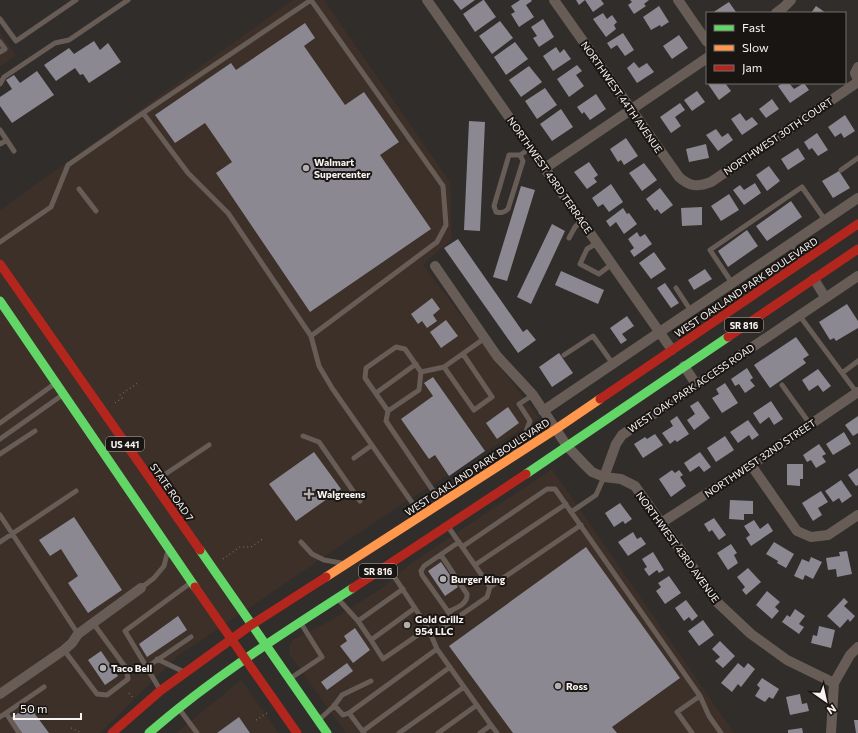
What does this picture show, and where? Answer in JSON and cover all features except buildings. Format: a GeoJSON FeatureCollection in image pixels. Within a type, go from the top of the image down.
{"type":"FeatureCollection","features":[{"type":"Feature","properties":{"kind":"main road","name":"WEST OAKLAND PARK BOULEVARD"},"geometry":{"type":"LineString","coordinates":[[112,733],[160,691],[230,638],[556,429],[858,224]]}},
{"type":"Feature","properties":{"kind":"main road","name":"SR 816"},"geometry":{"type":"LineString","coordinates":[[148,733],[178,708],[265,645],[448,526],[858,249]]}},
{"type":"Feature","properties":{"kind":"main road","name":"STATE ROAD 7"},"geometry":{"type":"LineString","coordinates":[[0,264],[327,733]]}},
{"type":"Feature","properties":{"kind":"main road","name":"US 441"},"geometry":{"type":"LineString","coordinates":[[0,301],[168,549],[297,733]]}},
{"type":"Feature","properties":{"kind":"street","name":"NORTHWEST 43RD TERRACE"},"geometry":{"type":"LineString","coordinates":[[428,0],[672,350]]}},
{"type":"Feature","properties":{"kind":"street","name":"NORTHWEST 44TH AVENUE"},"geometry":{"type":"LineString","coordinates":[[554,0],[679,177],[689,185],[696,187]]}},
{"type":"Feature","properties":{"kind":"street"},"geometry":{"type":"LineString","coordinates":[[678,0],[706,41]]}},
{"type":"Feature","properties":{"kind":"street"},"geometry":{"type":"LineString","coordinates":[[777,12],[791,0]]}},
{"type":"Feature","properties":{"kind":"street"},"geometry":{"type":"LineString","coordinates":[[545,168],[706,59]]}},
{"type":"Feature","properties":{"kind":"street","name":"NORTHWEST 30TH COURT"},"geometry":{"type":"LineString","coordinates":[[696,187],[711,182],[858,81],[855,73],[858,67]]}},
{"type":"Feature","properties":{"kind":"street"},"geometry":{"type":"LineString","coordinates":[[543,411],[858,198]]}},
{"type":"Feature","properties":{"kind":"street","name":"NORTHWEST 43RD AVENUE"},"geometry":{"type":"LineString","coordinates":[[435,266],[497,356],[533,395],[567,446],[592,472],[604,478],[621,479],[634,486],[718,603],[746,629],[787,660],[834,683]]}},
{"type":"Feature","properties":{"kind":"street","name":"WEST OAK PARK ACCESS ROAD"},"geometry":{"type":"LineString","coordinates":[[604,478],[616,444],[622,435],[858,276]]}},
{"type":"Feature","properties":{"kind":"street"},"geometry":{"type":"LineString","coordinates":[[814,279],[826,298]]}},
{"type":"Feature","properties":{"kind":"street"},"geometry":{"type":"LineString","coordinates":[[684,366],[696,384]]}},
{"type":"Feature","properties":{"kind":"street","name":"NORTHWEST 32ND STREET"},"geometry":{"type":"LineString","coordinates":[[662,523],[751,465],[857,392]]}},
{"type":"Feature","properties":{"kind":"street"},"geometry":{"type":"LineString","coordinates":[[751,465],[798,531],[811,537],[828,535],[858,515]]}},
{"type":"Feature","properties":{"kind":"street"},"geometry":{"type":"LineString","coordinates":[[0,694],[64,650],[72,643],[78,634],[140,588]]}},
{"type":"Feature","properties":{"kind":"street"},"geometry":{"type":"LineString","coordinates":[[831,733],[834,683],[850,655],[858,647]]}},
{"type":"Feature","properties":{"kind":"lane"},"geometry":{"type":"LineString","coordinates":[[0,19],[16,41],[76,0]]}},
{"type":"Feature","properties":{"kind":"lane"},"geometry":{"type":"LineString","coordinates":[[0,84],[4,77],[55,43],[69,40],[128,0]]}},
{"type":"Feature","properties":{"kind":"lane"},"geometry":{"type":"LineString","coordinates":[[0,242],[51,207],[68,166],[143,113],[311,0],[443,186],[446,225],[437,242],[311,336]]}},
{"type":"Feature","properties":{"kind":"lane"},"geometry":{"type":"LineString","coordinates":[[0,42],[5,49],[0,52]]}},
{"type":"Feature","properties":{"kind":"lane"},"geometry":{"type":"LineString","coordinates":[[143,113],[188,173],[228,213],[311,336],[318,366],[332,388],[421,515]]}},
{"type":"Feature","properties":{"kind":"lane"},"geometry":{"type":"LineString","coordinates":[[0,130],[14,151]]}},
{"type":"Feature","properties":{"kind":"lane"},"geometry":{"type":"LineString","coordinates":[[0,144],[6,140]]}},
{"type":"Feature","properties":{"kind":"lane"},"geometry":{"type":"LineString","coordinates":[[520,155],[523,161],[508,209],[505,212],[496,212],[494,206],[509,155],[520,155],[531,148]]}},
{"type":"Feature","properties":{"kind":"lane"},"geometry":{"type":"LineString","coordinates":[[841,170],[857,160]]}},
{"type":"Feature","properties":{"kind":"lane"},"geometry":{"type":"LineString","coordinates":[[732,283],[710,250],[790,195],[802,187],[825,220]]}},
{"type":"Feature","properties":{"kind":"lane"},"geometry":{"type":"LineString","coordinates":[[79,189],[96,211]]}},
{"type":"Feature","properties":{"kind":"lane"},"geometry":{"type":"LineString","coordinates":[[569,238],[575,227],[582,221]]}},
{"type":"Feature","properties":{"kind":"lane"},"geometry":{"type":"LineString","coordinates":[[597,243],[587,249],[580,264],[599,274],[612,264]]}},
{"type":"Feature","properties":{"kind":"lane"},"geometry":{"type":"LineString","coordinates":[[791,244],[803,262]]}},
{"type":"Feature","properties":{"kind":"lane"},"geometry":{"type":"LineString","coordinates":[[676,288],[691,311]]}},
{"type":"Feature","properties":{"kind":"lane"},"geometry":{"type":"LineString","coordinates":[[799,315],[857,392]]}},
{"type":"Feature","properties":{"kind":"lane"},"geometry":{"type":"LineString","coordinates":[[564,355],[593,336],[612,364]]}},
{"type":"Feature","properties":{"kind":"lane"},"geometry":{"type":"LineString","coordinates":[[421,372],[444,367],[485,338]]}},
{"type":"Feature","properties":{"kind":"lane"},"geometry":{"type":"LineString","coordinates":[[388,410],[419,390],[421,372],[405,349],[396,347],[366,368],[365,378],[388,410],[386,421],[441,502]]}},
{"type":"Feature","properties":{"kind":"lane"},"geometry":{"type":"LineString","coordinates":[[444,367],[474,410],[492,397],[463,354]]}},
{"type":"Feature","properties":{"kind":"lane"},"geometry":{"type":"LineString","coordinates":[[842,373],[858,361]]}},
{"type":"Feature","properties":{"kind":"lane"},"geometry":{"type":"LineString","coordinates":[[376,393],[416,364]]}},
{"type":"Feature","properties":{"kind":"lane"},"geometry":{"type":"LineString","coordinates":[[0,423],[56,383]]}},
{"type":"Feature","properties":{"kind":"lane"},"geometry":{"type":"LineString","coordinates":[[782,384],[810,424]]}},
{"type":"Feature","properties":{"kind":"lane"},"geometry":{"type":"LineString","coordinates":[[0,440],[63,394]]}},
{"type":"Feature","properties":{"kind":"lane"},"geometry":{"type":"LineString","coordinates":[[518,454],[512,443],[525,434],[530,421],[519,404],[533,395]]}},
{"type":"Feature","properties":{"kind":"lane"},"geometry":{"type":"LineString","coordinates":[[0,454],[35,431]]}},
{"type":"Feature","properties":{"kind":"lane"},"geometry":{"type":"LineString","coordinates":[[303,436],[320,442],[360,501]]}},
{"type":"Feature","properties":{"kind":"lane"},"geometry":{"type":"LineString","coordinates":[[152,483],[209,444]]}},
{"type":"Feature","properties":{"kind":"lane"},"geometry":{"type":"LineString","coordinates":[[354,458],[372,445]]}},
{"type":"Feature","properties":{"kind":"lane"},"geometry":{"type":"LineString","coordinates":[[571,512],[596,495],[604,478]]}},
{"type":"Feature","properties":{"kind":"lane"},"geometry":{"type":"LineString","coordinates":[[454,620],[422,575],[421,571],[424,566],[460,545],[547,489],[555,489],[700,696],[709,716],[721,733]]}},
{"type":"Feature","properties":{"kind":"lane"},"geometry":{"type":"LineString","coordinates":[[0,542],[76,491]]}},
{"type":"Feature","properties":{"kind":"lane"},"geometry":{"type":"LineString","coordinates":[[474,565],[566,504]]}},
{"type":"Feature","properties":{"kind":"lane"},"geometry":{"type":"LineString","coordinates":[[0,516],[78,634]]}},
{"type":"Feature","properties":{"kind":"lane"},"geometry":{"type":"LineString","coordinates":[[432,635],[487,597],[490,587],[580,525]]}},
{"type":"Feature","properties":{"kind":"lane"},"geometry":{"type":"LineString","coordinates":[[448,526],[490,587]]}},
{"type":"Feature","properties":{"kind":"lane"},"geometry":{"type":"LineString","coordinates":[[302,542],[312,554],[324,560],[346,564]]}},
{"type":"Feature","properties":{"kind":"lane"},"geometry":{"type":"LineString","coordinates":[[140,588],[154,578],[164,566],[168,549]]}},
{"type":"Feature","properties":{"kind":"lane"},"geometry":{"type":"LineString","coordinates":[[441,555],[467,594],[465,602],[448,612]]}},
{"type":"Feature","properties":{"kind":"lane"},"geometry":{"type":"LineString","coordinates":[[387,566],[428,628],[438,650],[497,733]]}},
{"type":"Feature","properties":{"kind":"lane"},"geometry":{"type":"LineString","coordinates":[[160,691],[125,631],[191,582]]}},
{"type":"Feature","properties":{"kind":"lane"},"geometry":{"type":"LineString","coordinates":[[358,621],[403,589]]}},
{"type":"Feature","properties":{"kind":"lane"},"geometry":{"type":"LineString","coordinates":[[337,598],[358,621],[382,659],[428,628]]}},
{"type":"Feature","properties":{"kind":"lane"},"geometry":{"type":"LineString","coordinates":[[371,640],[415,608]]}},
{"type":"Feature","properties":{"kind":"lane"},"geometry":{"type":"LineString","coordinates":[[289,679],[322,657],[300,622]]}},
{"type":"Feature","properties":{"kind":"lane"},"geometry":{"type":"LineString","coordinates":[[64,650],[97,694],[107,695],[128,678],[126,668],[93,623]]}},
{"type":"Feature","properties":{"kind":"lane"},"geometry":{"type":"LineString","coordinates":[[126,668],[147,667],[191,637]]}},
{"type":"Feature","properties":{"kind":"lane"},"geometry":{"type":"LineString","coordinates":[[334,705],[343,715],[350,713],[438,650]]}},
{"type":"Feature","properties":{"kind":"lane"},"geometry":{"type":"LineString","coordinates":[[157,659],[185,672]]}},
{"type":"Feature","properties":{"kind":"lane"},"geometry":{"type":"LineString","coordinates":[[350,713],[363,732],[450,667]]}},
{"type":"Feature","properties":{"kind":"lane"},"geometry":{"type":"LineString","coordinates":[[318,720],[342,695],[371,682]]}},
{"type":"Feature","properties":{"kind":"lane"},"geometry":{"type":"LineString","coordinates":[[0,717],[44,687]]}},
{"type":"Feature","properties":{"kind":"lane"},"geometry":{"type":"LineString","coordinates":[[398,733],[464,687]]}},
{"type":"Feature","properties":{"kind":"lane"},"geometry":{"type":"LineString","coordinates":[[692,733],[677,712],[700,696]]}},
{"type":"Feature","properties":{"kind":"lane"},"geometry":{"type":"LineString","coordinates":[[438,733],[477,705]]}},
{"type":"Feature","properties":{"kind":"lane"},"geometry":{"type":"LineString","coordinates":[[178,708],[196,733]]}},
{"type":"Feature","properties":{"kind":"lane"},"geometry":{"type":"LineString","coordinates":[[6,713],[19,733]]}},
{"type":"Feature","properties":{"kind":"lane"},"geometry":{"type":"LineString","coordinates":[[480,733],[491,725]]}},
{"type":"Feature","properties":{"kind":"path"},"geometry":{"type":"LineString","coordinates":[[115,403],[122,398],[120,395],[139,382]]}},
{"type":"Feature","properties":{"kind":"path"},"geometry":{"type":"LineString","coordinates":[[223,559],[240,547],[251,547],[264,538]]}},
{"type":"Feature","properties":{"kind":"path"},"geometry":{"type":"LineString","coordinates":[[129,693],[135,701]]}},
{"type":"Feature","properties":{"kind":"path"},"geometry":{"type":"LineString","coordinates":[[256,720],[267,713]]}},
{"type":"Feature","properties":{"kind":"path"},"geometry":{"type":"LineString","coordinates":[[71,728],[82,733]]}},
{"type":"Feature","properties":{"kind":"shaded area"},"geometry":{"type":"Polygon","coordinates":[[[293,0],[324,0],[450,182],[452,239],[423,265],[539,418],[396,508],[178,656],[100,733],[0,733],[0,210],[293,0]]]}},
{"type":"Feature","properties":{"kind":"shaded area"},"geometry":{"type":"Polygon","coordinates":[[[0,33],[16,55],[0,67],[0,33]]]}},
{"type":"Feature","properties":{"kind":"shaded area"},"geometry":{"type":"Polygon","coordinates":[[[552,469],[734,733],[346,733],[289,654],[289,647],[293,640],[330,621],[382,588],[410,564],[552,469]]]}},
{"type":"Feature","properties":{"kind":"shaded area"},"geometry":{"type":"Polygon","coordinates":[[[241,680],[279,733],[176,733],[241,680]]]}},
{"type":"Feature","properties":{"kind":"traffic: fast"},"geometry":{"type":"LineString","coordinates":[[0,301],[195,587]]}},
{"type":"Feature","properties":{"kind":"traffic: fast"},"geometry":{"type":"LineString","coordinates":[[526,474],[728,337]]}},
{"type":"Feature","properties":{"kind":"traffic: fast"},"geometry":{"type":"LineString","coordinates":[[200,550],[327,733]]}},
{"type":"Feature","properties":{"kind":"traffic: fast"},"geometry":{"type":"LineString","coordinates":[[149,733],[198,693],[223,675],[274,639],[353,588]]}},
{"type":"Feature","properties":{"kind":"traffic: slow"},"geometry":{"type":"LineString","coordinates":[[326,577],[600,399]]}},
{"type":"Feature","properties":{"kind":"traffic: jam"},"geometry":{"type":"LineString","coordinates":[[600,399],[858,224]]}},
{"type":"Feature","properties":{"kind":"traffic: jam"},"geometry":{"type":"LineString","coordinates":[[728,337],[858,249]]}},
{"type":"Feature","properties":{"kind":"traffic: jam"},"geometry":{"type":"LineString","coordinates":[[0,264],[200,550]]}},
{"type":"Feature","properties":{"kind":"traffic: jam"},"geometry":{"type":"LineString","coordinates":[[353,588],[526,474]]}},
{"type":"Feature","properties":{"kind":"traffic: jam"},"geometry":{"type":"LineString","coordinates":[[112,733],[160,691],[251,625],[326,577]]}},
{"type":"Feature","properties":{"kind":"traffic: jam"},"geometry":{"type":"LineString","coordinates":[[195,587],[297,733]]}},
{"type":"Feature","properties":{"kind":"place","name":"Walmart Supercenter"},"geometry":{"type":"Point","coordinates":[306,168]}},
{"type":"Feature","properties":{"kind":"place","name":"Walgreens"},"geometry":{"type":"Point","coordinates":[309,494]}},
{"type":"Feature","properties":{"kind":"place","name":"Burger King"},"geometry":{"type":"Point","coordinates":[443,579]}},
{"type":"Feature","properties":{"kind":"place","name":"Gold Grillz 954 LLC"},"geometry":{"type":"Point","coordinates":[407,625]}},
{"type":"Feature","properties":{"kind":"place","name":"Taco Bell"},"geometry":{"type":"Point","coordinates":[103,668]}},
{"type":"Feature","properties":{"kind":"place","name":"Ross"},"geometry":{"type":"Point","coordinates":[558,686]}}]}
